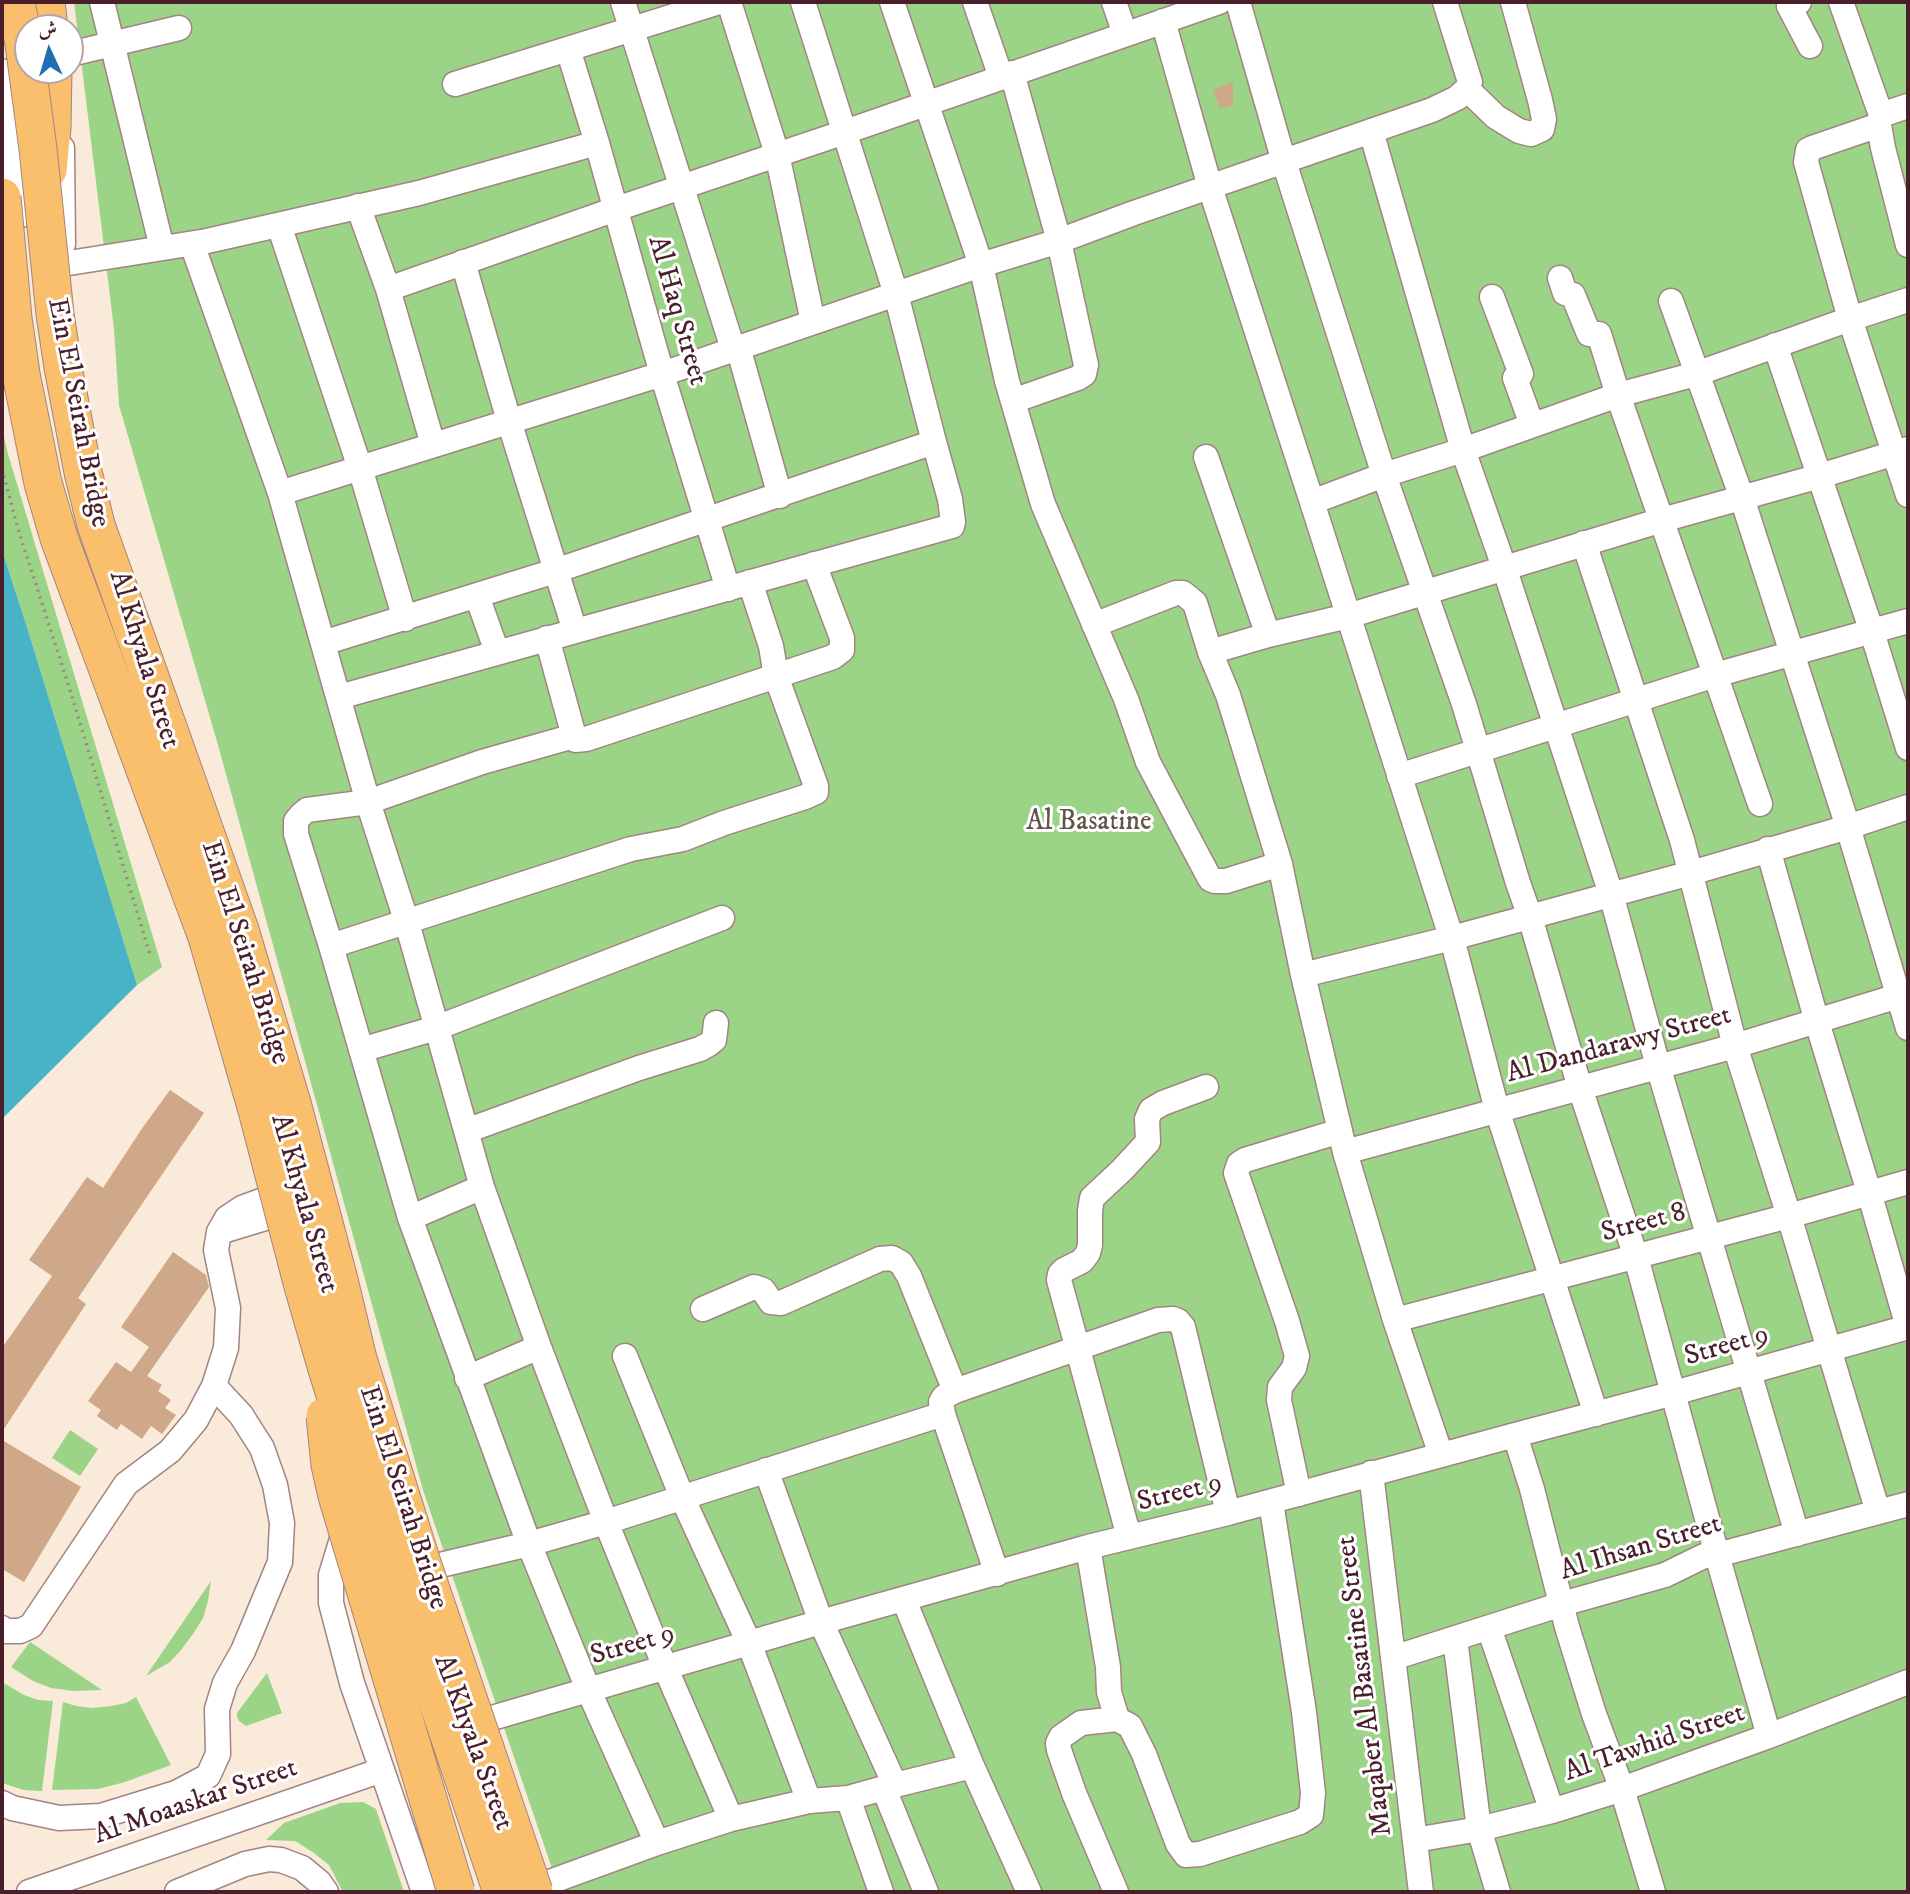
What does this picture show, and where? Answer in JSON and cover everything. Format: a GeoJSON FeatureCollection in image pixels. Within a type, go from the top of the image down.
{"type":"FeatureCollection","features":[{"type":"Feature","properties":{"kind":"highway","name":"Ein El Seirah Bridge"},"geometry":{"type":"LineString","coordinates":[[16,2],[26,56],[63,367],[96,525],[240,930],[292,1102],[358,1359],[432,1592],[521,1892]]}},
{"type":"Feature","properties":{"kind":"highway"},"geometry":{"type":"LineString","coordinates":[[43,205],[51,139],[53,84]]}},
{"type":"Feature","properties":{"kind":"highway","name":"Ein El Seirah Bridge"},"geometry":{"type":"LineString","coordinates":[[2,197],[21,374],[43,483],[59,538],[207,937],[257,1110],[303,1286],[362,1479],[521,1892]]}},
{"type":"Feature","properties":{"kind":"highway"},"geometry":{"type":"LineString","coordinates":[[327,1369],[326,1433],[337,1496],[456,1892]]}},
{"type":"Feature","properties":{"kind":"street"},"geometry":{"type":"LineString","coordinates":[[102,2],[162,248]]}},
{"type":"Feature","properties":{"kind":"street"},"geometry":{"type":"LineString","coordinates":[[624,2],[736,348],[780,496]]}},
{"type":"Feature","properties":{"kind":"street"},"geometry":{"type":"LineString","coordinates":[[454,84],[717,2],[777,154],[813,322]]}},
{"type":"Feature","properties":{"kind":"street"},"geometry":{"type":"LineString","coordinates":[[339,697],[952,526],[950,499],[896,294],[803,2]]}},
{"type":"Feature","properties":{"kind":"street"},"geometry":{"type":"LineString","coordinates":[[892,2],[981,265],[1013,401],[1042,503],[1126,699],[1148,762],[1210,878],[1226,881],[1280,864]]}},
{"type":"Feature","properties":{"kind":"street"},"geometry":{"type":"LineString","coordinates":[[975,2],[1007,75],[1059,241],[1086,358],[1086,370],[1078,378],[1013,401]]}},
{"type":"Feature","properties":{"kind":"street"},"geometry":{"type":"LineString","coordinates":[[1114,2],[1125,34]]}},
{"type":"Feature","properties":{"kind":"street"},"geometry":{"type":"LineString","coordinates":[[1238,2],[1284,162],[1384,475],[1464,704],[1580,1088],[1636,1257],[1769,1736]]}},
{"type":"Feature","properties":{"kind":"street"},"geometry":{"type":"LineString","coordinates":[[280,493],[662,374],[1059,241],[1432,110],[1457,98],[1470,82],[1445,2]]}},
{"type":"Feature","properties":{"kind":"street"},"geometry":{"type":"LineString","coordinates":[[1467,89],[1496,117],[1519,131],[1531,134],[1542,129],[1544,119],[1540,100],[1513,2]]}},
{"type":"Feature","properties":{"kind":"street"},"geometry":{"type":"LineString","coordinates":[[1799,2],[1789,6],[1810,46]]}},
{"type":"Feature","properties":{"kind":"street"},"geometry":{"type":"LineString","coordinates":[[1841,2],[1880,120],[1882,148],[1908,245]]}},
{"type":"Feature","properties":{"kind":"street"},"geometry":{"type":"LineString","coordinates":[[388,289],[1163,21],[1203,4]]}},
{"type":"Feature","properties":{"kind":"street"},"geometry":{"type":"LineString","coordinates":[[1163,21],[1210,187],[1452,938],[1497,1110],[1596,1414]]}},
{"type":"Feature","properties":{"kind":"street"},"geometry":{"type":"LineString","coordinates":[[84,51],[179,28]]}},
{"type":"Feature","properties":{"kind":"street","name":"Al Haq Street"},"geometry":{"type":"LineString","coordinates":[[407,923],[631,849],[683,839],[816,792],[776,676],[771,646],[707,520],[568,48]]}},
{"type":"Feature","properties":{"kind":"street","name":"Al Khyala Street"},"geometry":{"type":"LineString","coordinates":[[2,71],[30,329],[62,492],[115,676],[230,1051],[354,1499],[494,1892]]}},
{"type":"Feature","properties":{"kind":"street","name":"Al Khyala Street"},"geometry":{"type":"LineString","coordinates":[[61,84],[63,264],[68,330],[78,405],[94,482],[264,1042],[328,1279],[415,1571],[521,1892]]}},
{"type":"Feature","properties":{"kind":"street"},"geometry":{"type":"LineString","coordinates":[[1908,106],[1812,148],[1807,155],[1850,319],[1901,451],[1908,495]]}},
{"type":"Feature","properties":{"kind":"street"},"geometry":{"type":"LineString","coordinates":[[1371,131],[1464,450],[1611,894],[1658,1066],[1797,1534]]}},
{"type":"Feature","properties":{"kind":"street"},"geometry":{"type":"LineString","coordinates":[[63,264],[192,244],[279,225],[419,193],[597,143]]}},
{"type":"Feature","properties":{"kind":"street"},"geometry":{"type":"LineString","coordinates":[[358,206],[388,289],[433,445]]}},
{"type":"Feature","properties":{"kind":"street"},"geometry":{"type":"LineString","coordinates":[[279,225],[359,468],[405,619]]}},
{"type":"Feature","properties":{"kind":"street"},"geometry":{"type":"LineString","coordinates":[[192,244],[280,493],[482,1187],[607,1522],[665,1667],[731,1819]]}},
{"type":"Feature","properties":{"kind":"street"},"geometry":{"type":"LineString","coordinates":[[463,262],[509,421],[575,631]]}},
{"type":"Feature","properties":{"kind":"street"},"geometry":{"type":"LineString","coordinates":[[1560,278],[1565,293],[1573,295],[1589,334],[1599,334],[1760,804]]}},
{"type":"Feature","properties":{"kind":"street"},"geometry":{"type":"LineString","coordinates":[[1492,297],[1521,374],[1515,378],[1532,425]]}},
{"type":"Feature","properties":{"kind":"street"},"geometry":{"type":"LineString","coordinates":[[1312,502],[1618,395],[1696,374],[1908,300]]}},
{"type":"Feature","properties":{"kind":"street"},"geometry":{"type":"LineString","coordinates":[[1671,301],[1742,498],[1904,995],[1908,1028]]}},
{"type":"Feature","properties":{"kind":"street"},"geometry":{"type":"LineString","coordinates":[[1775,345],[1872,632],[1908,748]]}},
{"type":"Feature","properties":{"kind":"street"},"geometry":{"type":"LineString","coordinates":[[323,643],[555,571],[934,442]]}},
{"type":"Feature","properties":{"kind":"street"},"geometry":{"type":"LineString","coordinates":[[1210,652],[1348,616],[1584,543],[1901,451]]}},
{"type":"Feature","properties":{"kind":"street"},"geometry":{"type":"LineString","coordinates":[[1206,457],[1268,635]]}},
{"type":"Feature","properties":{"kind":"street"},"geometry":{"type":"LineString","coordinates":[[1584,543],[1682,840],[1735,1046],[1878,1512]]}},
{"type":"Feature","properties":{"kind":"street"},"geometry":{"type":"LineString","coordinates":[[547,638],[575,740],[586,739],[833,657],[842,650],[842,638],[814,564]]}},
{"type":"Feature","properties":{"kind":"street"},"geometry":{"type":"LineString","coordinates":[[1094,625],[1175,593],[1183,593],[1195,603],[1210,652],[1228,695],[1280,864],[1342,1142],[1395,1320],[1441,1455]]}},
{"type":"Feature","properties":{"kind":"street"},"geometry":{"type":"LineString","coordinates":[[477,596],[497,653]]}},
{"type":"Feature","properties":{"kind":"street"},"geometry":{"type":"LineString","coordinates":[[1399,776],[1715,675],[1908,621]]}},
{"type":"Feature","properties":{"kind":"street"},"geometry":{"type":"LineString","coordinates":[[574,736],[482,762],[369,802],[307,810],[296,821],[296,834],[410,1218],[467,1378],[529,1544],[588,1689],[657,1843]]}},
{"type":"Feature","properties":{"kind":"street"},"geometry":{"type":"LineString","coordinates":[[1304,975],[1690,873],[1908,807]]}},
{"type":"Feature","properties":{"kind":"street"},"geometry":{"type":"LineString","coordinates":[[1768,849],[1908,1327]]}},
{"type":"Feature","properties":{"kind":"street"},"geometry":{"type":"LineString","coordinates":[[361,1050],[436,1028],[722,918]]}},
{"type":"Feature","properties":{"kind":"street"},"geometry":{"type":"LineString","coordinates":[[331,946],[407,923]]}},
{"type":"Feature","properties":{"kind":"street","name":"Al Dandarawy Street"},"geometry":{"type":"LineString","coordinates":[[1299,1494],[1279,1400],[1280,1387],[1294,1368],[1297,1356],[1236,1173],[1239,1164],[1245,1160],[1497,1110],[1735,1046],[1904,995]]}},
{"type":"Feature","properties":{"kind":"street"},"geometry":{"type":"LineString","coordinates":[[466,1130],[709,1045],[714,1040],[716,1023]]}},
{"type":"Feature","properties":{"kind":"street"},"geometry":{"type":"LineString","coordinates":[[1129,1537],[1059,1280],[1064,1270],[1082,1261],[1088,1253],[1092,1198],[1148,1142],[1147,1119],[1151,1110],[1206,1087]]}},
{"type":"Feature","properties":{"kind":"street","name":"Street 8"},"geometry":{"type":"LineString","coordinates":[[1395,1320],[1908,1182]]}},
{"type":"Feature","properties":{"kind":"street"},"geometry":{"type":"LineString","coordinates":[[410,1218],[482,1187]]}},
{"type":"Feature","properties":{"kind":"street"},"geometry":{"type":"LineString","coordinates":[[3,1632],[20,1632],[30,1626],[116,1496],[126,1484],[170,1451],[196,1420],[214,1386],[226,1348],[228,1308],[216,1250],[219,1232],[228,1218],[242,1208],[309,1205]]}},
{"type":"Feature","properties":{"kind":"street"},"geometry":{"type":"LineString","coordinates":[[703,1310],[754,1287],[763,1290],[771,1303],[781,1303],[880,1259],[892,1258],[901,1263],[909,1276],[955,1391]]}},
{"type":"Feature","properties":{"kind":"street"},"geometry":{"type":"LineString","coordinates":[[998,1574],[943,1414],[941,1402],[944,1397],[1158,1320],[1168,1318],[1178,1321],[1185,1334],[1228,1513]]}},
{"type":"Feature","properties":{"kind":"street","name":"Street 9"},"geometry":{"type":"LineString","coordinates":[[468,1725],[1088,1547],[1271,1502],[1908,1327]]}},
{"type":"Feature","properties":{"kind":"street"},"geometry":{"type":"LineString","coordinates":[[467,1378],[540,1346]]}},
{"type":"Feature","properties":{"kind":"street"},"geometry":{"type":"LineString","coordinates":[[625,1356],[682,1497],[749,1643],[808,1801]]}},
{"type":"Feature","properties":{"kind":"street"},"geometry":{"type":"LineString","coordinates":[[2,1803],[12,1808],[59,1818],[101,1816],[176,1793],[208,1776],[218,1754],[217,1709],[225,1683],[243,1651],[280,1562],[282,1523],[275,1485],[262,1448],[241,1415],[214,1386]]}},
{"type":"Feature","properties":{"kind":"street"},"geometry":{"type":"LineString","coordinates":[[415,1571],[607,1522],[943,1414]]}},
{"type":"Feature","properties":{"kind":"street"},"geometry":{"type":"LineString","coordinates":[[1515,1434],[1532,1489],[1567,1627],[1653,1892]]}},
{"type":"Feature","properties":{"kind":"street"},"geometry":{"type":"LineString","coordinates":[[766,1470],[821,1622],[890,1786],[926,1892]]}},
{"type":"Feature","properties":{"kind":"street","name":"Maqaber Al Basatine Street"},"geometry":{"type":"LineString","coordinates":[[1371,1474],[1421,1892]]}},
{"type":"Feature","properties":{"kind":"street"},"geometry":{"type":"LineString","coordinates":[[354,1499],[331,1575],[331,1603],[352,1683],[424,1892]]}},
{"type":"Feature","properties":{"kind":"street"},"geometry":{"type":"LineString","coordinates":[[1116,1892],[1059,1750],[1061,1737],[1081,1723],[1117,1719],[1130,1726],[1178,1844],[1186,1855],[1200,1854],[1300,1822],[1311,1815],[1313,1793],[1304,1713],[1271,1502]]}},
{"type":"Feature","properties":{"kind":"street","name":"Al Ihsan Street"},"geometry":{"type":"LineString","coordinates":[[1393,1658],[1562,1604],[1665,1575],[1704,1556],[1717,1555],[1908,1504]]}},
{"type":"Feature","properties":{"kind":"street"},"geometry":{"type":"LineString","coordinates":[[1088,1547],[1108,1667],[1109,1692],[1117,1719]]}},
{"type":"Feature","properties":{"kind":"street"},"geometry":{"type":"LineString","coordinates":[[905,1600],[972,1766],[1029,1892]]}},
{"type":"Feature","properties":{"kind":"street"},"geometry":{"type":"LineString","coordinates":[[1489,1628],[1552,1811]]}},
{"type":"Feature","properties":{"kind":"street"},"geometry":{"type":"LineString","coordinates":[[1455,1639],[1479,1829],[1498,1892]]}},
{"type":"Feature","properties":{"kind":"street","name":"Al Tawhid Street"},"geometry":{"type":"LineString","coordinates":[[1415,1840],[1479,1829],[1622,1790],[1905,1690]]}},
{"type":"Feature","properties":{"kind":"street"},"geometry":{"type":"LineString","coordinates":[[521,1892],[731,1819],[808,1801],[848,1798],[972,1766]]}},
{"type":"Feature","properties":{"kind":"street","name":"Al Moaaskar Street"},"geometry":{"type":"LineString","coordinates":[[29,1892],[382,1770]]}},
{"type":"Feature","properties":{"kind":"street"},"geometry":{"type":"LineString","coordinates":[[848,1798],[881,1892]]}},
{"type":"Feature","properties":{"kind":"street"},"geometry":{"type":"LineString","coordinates":[[177,1892],[246,1864],[269,1859],[281,1860],[302,1868],[319,1882],[326,1892]]}},
{"type":"Feature","properties":{"kind":"path"},"geometry":{"type":"LineString","coordinates":[[2,469],[149,955]]}},
{"type":"Feature","properties":{"kind":"green space","name":"Al Basatine"},"geometry":{"type":"Polygon","coordinates":[[[74,2],[1908,2],[1908,1892],[560,1892],[423,1490],[218,745],[119,405],[114,329],[84,84],[84,14],[75,14],[74,2]]]}},
{"type":"Feature","properties":{"kind":"green space"},"geometry":{"type":"Polygon","coordinates":[[[2,428],[162,967],[137,985],[2,550],[2,428]]]}},
{"type":"Feature","properties":{"kind":"green space"},"geometry":{"type":"Polygon","coordinates":[[[70,1430],[98,1449],[80,1476],[52,1458],[70,1430]]]}},
{"type":"Feature","properties":{"kind":"green space"},"geometry":{"type":"Polygon","coordinates":[[[211,1581],[203,1618],[193,1634],[170,1662],[146,1676],[211,1581]]]}},
{"type":"Feature","properties":{"kind":"green space"},"geometry":{"type":"Polygon","coordinates":[[[30,1642],[102,1690],[73,1691],[51,1688],[33,1681],[11,1667],[30,1642]]]}},
{"type":"Feature","properties":{"kind":"green space"},"geometry":{"type":"Polygon","coordinates":[[[267,1673],[282,1713],[246,1726],[239,1721],[237,1713],[267,1673]]]}},
{"type":"Feature","properties":{"kind":"green space"},"geometry":{"type":"Polygon","coordinates":[[[2,1682],[24,1695],[53,1701],[42,1791],[24,1790],[2,1783],[2,1682]]]}},
{"type":"Feature","properties":{"kind":"green space"},"geometry":{"type":"Polygon","coordinates":[[[136,1697],[171,1765],[98,1789],[52,1790],[63,1702],[92,1708],[126,1703],[136,1697]]]}},
{"type":"Feature","properties":{"kind":"green space"},"geometry":{"type":"Polygon","coordinates":[[[363,1802],[376,1809],[404,1892],[343,1892],[329,1865],[314,1853],[295,1841],[266,1840],[284,1823],[340,1803],[363,1802]]]}},
{"type":"Feature","properties":{"kind":"water"},"geometry":{"type":"Polygon","coordinates":[[[2,550],[137,985],[4,1117],[2,1117],[2,550]]]}},
{"type":"Feature","properties":{"kind":"building"},"geometry":{"type":"Polygon","coordinates":[[[1233,82],[1233,105],[1220,109],[1213,89],[1233,82]]]}},
{"type":"Feature","properties":{"kind":"building"},"geometry":{"type":"Polygon","coordinates":[[[170,1090],[204,1113],[78,1298],[86,1304],[2,1432],[2,1348],[52,1276],[29,1260],[87,1177],[103,1188],[170,1090]]]}},
{"type":"Feature","properties":{"kind":"building"},"geometry":{"type":"Polygon","coordinates":[[[173,1252],[206,1275],[209,1287],[147,1376],[162,1385],[158,1391],[171,1400],[165,1408],[176,1415],[162,1434],[151,1426],[142,1439],[121,1424],[117,1430],[97,1416],[101,1410],[88,1401],[116,1362],[131,1372],[149,1347],[121,1327],[173,1252]]]}},
{"type":"Feature","properties":{"kind":"building"},"geometry":{"type":"Polygon","coordinates":[[[2,1440],[81,1487],[24,1582],[2,1569],[2,1440]]]}}]}
